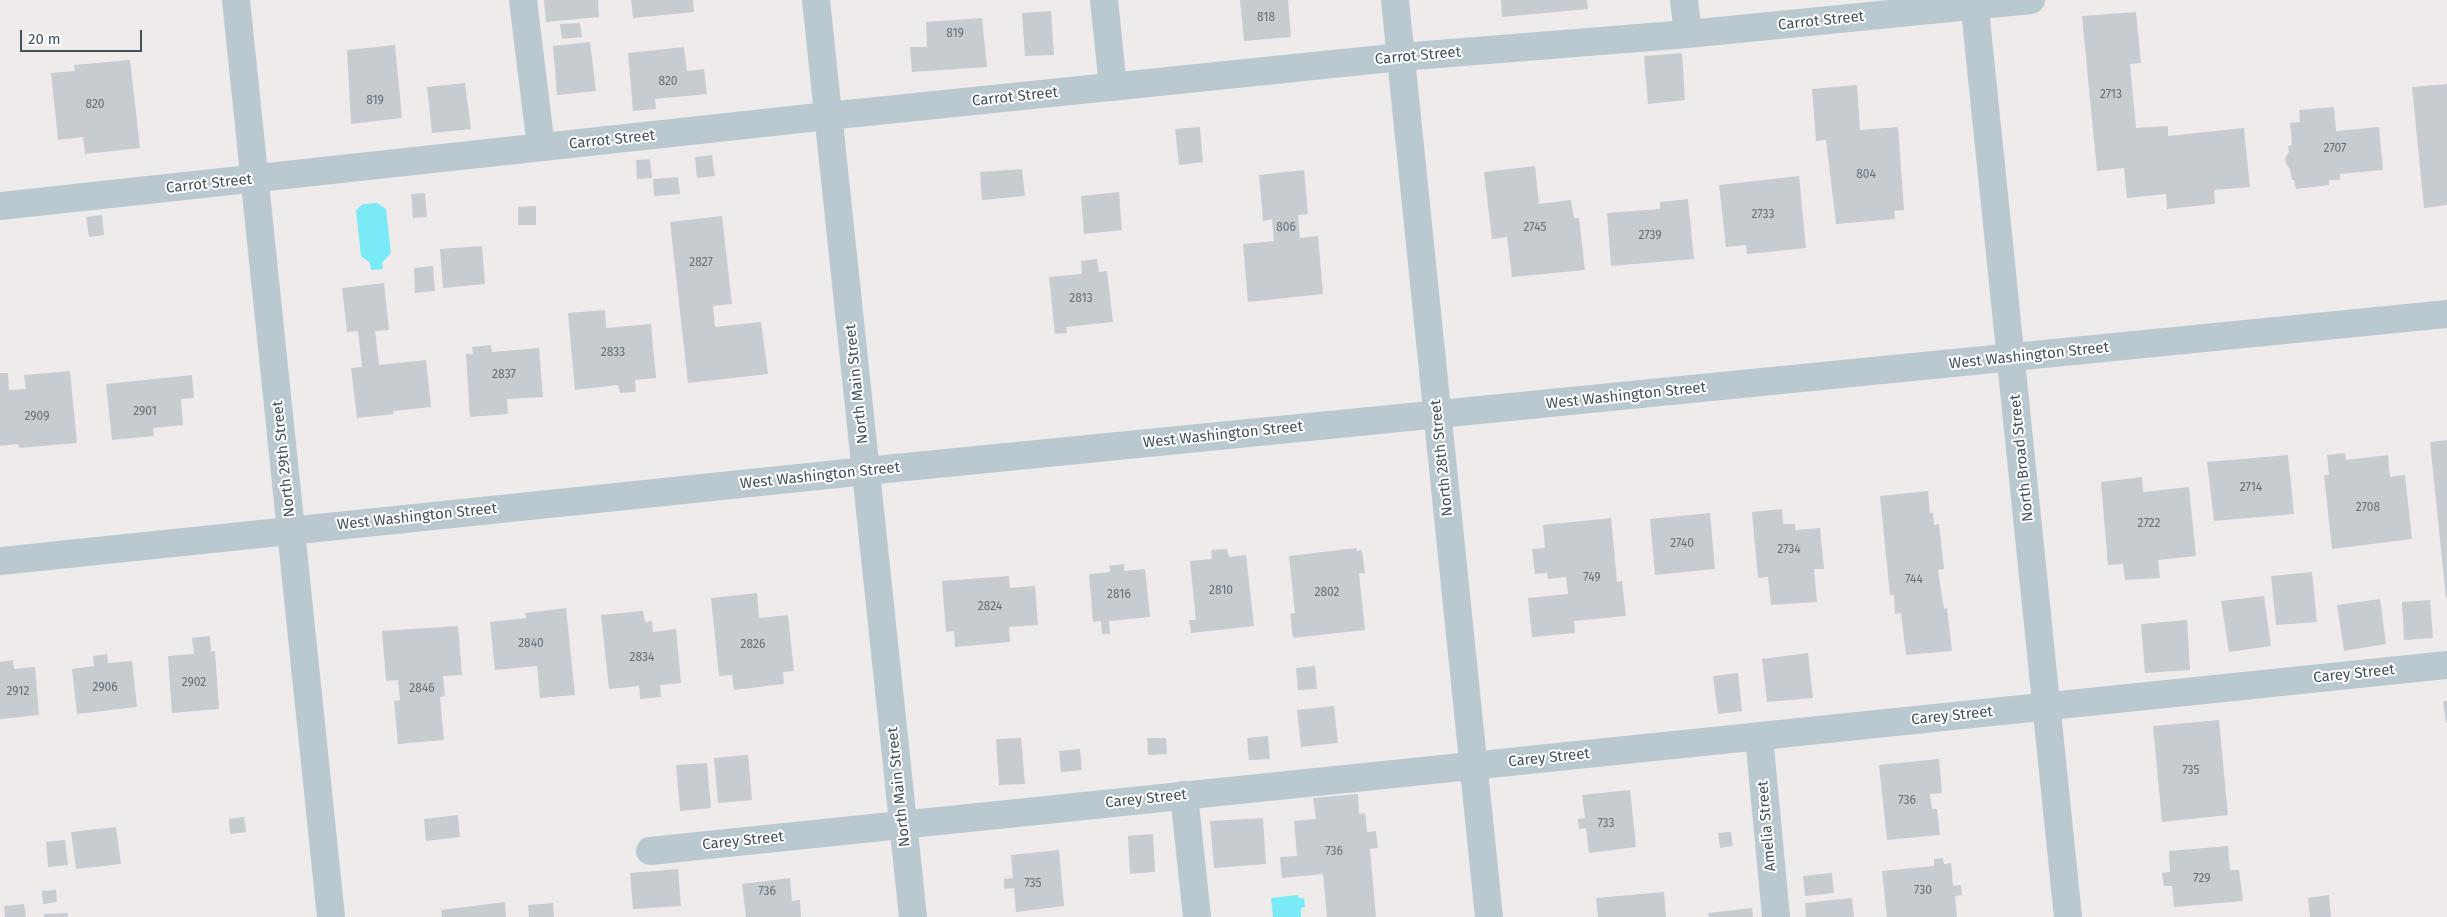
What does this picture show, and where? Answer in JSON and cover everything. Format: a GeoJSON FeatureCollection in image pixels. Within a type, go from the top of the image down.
{"type":"FeatureCollection","features":[{"type":"Feature","properties":{"kind":"street","name":"North 29th Street"},"geometry":{"type":"LineString","coordinates":[[236,0],[331,917]]}},
{"type":"Feature","properties":{"kind":"street"},"geometry":{"type":"LineString","coordinates":[[523,0],[541,147]]}},
{"type":"Feature","properties":{"kind":"street","name":"North Main Street"},"geometry":{"type":"LineString","coordinates":[[816,0],[913,917]]}},
{"type":"Feature","properties":{"kind":"street"},"geometry":{"type":"LineString","coordinates":[[1104,0],[1113,87]]}},
{"type":"Feature","properties":{"kind":"street","name":"North 28th Street"},"geometry":{"type":"LineString","coordinates":[[1395,0],[1489,917]]}},
{"type":"Feature","properties":{"kind":"street"},"geometry":{"type":"LineString","coordinates":[[1684,0],[1688,34]]}},
{"type":"Feature","properties":{"kind":"street","name":"Carrot Street"},"geometry":{"type":"LineString","coordinates":[[0,206],[828,116],[1401,57],[1688,34],[1974,3],[2031,0]]}},
{"type":"Feature","properties":{"kind":"street","name":"North Broad Street"},"geometry":{"type":"LineString","coordinates":[[1974,3],[2068,917]]}},
{"type":"Feature","properties":{"kind":"street","name":"West Washington Street"},"geometry":{"type":"LineString","coordinates":[[0,560],[866,471],[2447,314]]}},
{"type":"Feature","properties":{"kind":"street","name":"Carey Street"},"geometry":{"type":"LineString","coordinates":[[650,851],[2447,665]]}},
{"type":"Feature","properties":{"kind":"street","name":"Amelia Street"},"geometry":{"type":"LineString","coordinates":[[1759,736],[1776,917]]}},
{"type":"Feature","properties":{"kind":"street"},"geometry":{"type":"LineString","coordinates":[[1184,795],[1197,917]]}},
{"type":"Feature","properties":{"kind":"water"},"geometry":{"type":"Polygon","coordinates":[[[377,203],[386,209],[391,253],[382,263],[383,269],[371,270],[370,263],[361,256],[356,210],[363,204],[377,203]]]}},
{"type":"Feature","properties":{"kind":"water"},"geometry":{"type":"Polygon","coordinates":[[[1298,895],[1299,898],[1304,898],[1305,907],[1301,908],[1301,917],[1273,917],[1271,898],[1298,895]]]}},
{"type":"Feature","properties":{"kind":"building"},"geometry":{"type":"Polygon","coordinates":[[[544,0],[598,0],[599,17],[546,22],[544,0]]]}},
{"type":"Feature","properties":{"kind":"building"},"geometry":{"type":"Polygon","coordinates":[[[631,0],[693,0],[694,12],[633,18],[631,0]]]}},
{"type":"Feature","properties":{"kind":"building"},"geometry":{"type":"Polygon","coordinates":[[[1240,0],[1288,0],[1291,37],[1244,41],[1240,0]]]}},
{"type":"Feature","properties":{"kind":"building"},"geometry":{"type":"Polygon","coordinates":[[[1501,0],[1587,0],[1588,9],[1502,17],[1501,0]]]}},
{"type":"Feature","properties":{"kind":"building"},"geometry":{"type":"Polygon","coordinates":[[[1051,11],[1054,55],[1025,56],[1022,13],[1051,11]]]}},
{"type":"Feature","properties":{"kind":"building"},"geometry":{"type":"Polygon","coordinates":[[[2136,12],[2141,63],[2130,64],[2136,128],[2168,126],[2168,136],[2244,128],[2250,187],[2214,190],[2215,204],[2167,209],[2166,194],[2127,198],[2124,168],[2097,171],[2082,16],[2136,12]]]}},
{"type":"Feature","properties":{"kind":"building"},"geometry":{"type":"Polygon","coordinates":[[[982,18],[987,67],[912,72],[910,47],[927,47],[926,22],[982,18]]]}},
{"type":"Feature","properties":{"kind":"building"},"geometry":{"type":"Polygon","coordinates":[[[580,23],[582,37],[562,39],[560,24],[580,23]]]}},
{"type":"Feature","properties":{"kind":"building"},"geometry":{"type":"Polygon","coordinates":[[[590,42],[596,91],[557,95],[553,46],[590,42]]]}},
{"type":"Feature","properties":{"kind":"building"},"geometry":{"type":"Polygon","coordinates":[[[395,45],[402,118],[351,124],[347,50],[395,45]]]}},
{"type":"Feature","properties":{"kind":"building"},"geometry":{"type":"Polygon","coordinates":[[[684,47],[687,71],[704,69],[707,94],[655,99],[656,109],[633,111],[628,53],[684,47]]]}},
{"type":"Feature","properties":{"kind":"building"},"geometry":{"type":"Polygon","coordinates":[[[1682,53],[1685,100],[1648,104],[1644,56],[1682,53]]]}},
{"type":"Feature","properties":{"kind":"building"},"geometry":{"type":"Polygon","coordinates":[[[130,60],[140,148],[85,154],[83,137],[58,140],[51,73],[75,71],[74,65],[130,60]]]}},
{"type":"Feature","properties":{"kind":"building"},"geometry":{"type":"Polygon","coordinates":[[[465,83],[471,129],[432,133],[427,87],[465,83]]]}},
{"type":"Feature","properties":{"kind":"building"},"geometry":{"type":"Polygon","coordinates":[[[2447,84],[2447,205],[2424,208],[2412,87],[2447,84]]]}},
{"type":"Feature","properties":{"kind":"building"},"geometry":{"type":"Polygon","coordinates":[[[1857,85],[1860,130],[1898,127],[1904,210],[1894,211],[1895,219],[1836,224],[1826,140],[1816,141],[1812,89],[1857,85]]]}},
{"type":"Feature","properties":{"kind":"building"},"geometry":{"type":"Polygon","coordinates":[[[2334,107],[2336,131],[2379,127],[2383,170],[2340,174],[2340,180],[2329,180],[2329,185],[2296,189],[2285,158],[2289,152],[2288,146],[2292,145],[2290,123],[2300,122],[2299,110],[2334,107]]]}},
{"type":"Feature","properties":{"kind":"building"},"geometry":{"type":"Polygon","coordinates":[[[1200,127],[1203,162],[1179,165],[1175,129],[1200,127]]]}},
{"type":"Feature","properties":{"kind":"building"},"geometry":{"type":"Polygon","coordinates":[[[712,155],[715,176],[697,178],[695,157],[712,155]]]}},
{"type":"Feature","properties":{"kind":"building"},"geometry":{"type":"Polygon","coordinates":[[[650,159],[652,178],[637,179],[636,160],[650,159]]]}},
{"type":"Feature","properties":{"kind":"building"},"geometry":{"type":"Polygon","coordinates":[[[1535,166],[1539,204],[1571,200],[1574,218],[1579,218],[1585,270],[1512,277],[1507,237],[1492,239],[1484,172],[1535,166]]]}},
{"type":"Feature","properties":{"kind":"building"},"geometry":{"type":"Polygon","coordinates":[[[1022,169],[1025,196],[982,200],[980,172],[1022,169]]]}},
{"type":"Feature","properties":{"kind":"building"},"geometry":{"type":"Polygon","coordinates":[[[1304,170],[1308,214],[1298,215],[1300,238],[1318,236],[1323,294],[1248,302],[1243,244],[1274,241],[1272,219],[1263,221],[1259,175],[1304,170]]]}},
{"type":"Feature","properties":{"kind":"building"},"geometry":{"type":"Polygon","coordinates":[[[1799,176],[1806,248],[1747,254],[1746,245],[1726,247],[1719,185],[1799,176]]]}},
{"type":"Feature","properties":{"kind":"building"},"geometry":{"type":"Polygon","coordinates":[[[678,177],[680,194],[654,196],[653,179],[678,177]]]}},
{"type":"Feature","properties":{"kind":"building"},"geometry":{"type":"Polygon","coordinates":[[[1119,192],[1122,230],[1084,234],[1081,196],[1119,192]]]}},
{"type":"Feature","properties":{"kind":"building"},"geometry":{"type":"Polygon","coordinates":[[[425,193],[427,217],[413,218],[411,194],[425,193]]]}},
{"type":"Feature","properties":{"kind":"building"},"geometry":{"type":"Polygon","coordinates":[[[1688,199],[1694,259],[1611,266],[1607,213],[1660,209],[1660,202],[1688,199]]]}},
{"type":"Feature","properties":{"kind":"building"},"geometry":{"type":"Polygon","coordinates":[[[536,206],[536,225],[518,225],[518,207],[536,206]]]}},
{"type":"Feature","properties":{"kind":"building"},"geometry":{"type":"Polygon","coordinates":[[[102,215],[104,235],[89,237],[86,217],[102,215]]]}},
{"type":"Feature","properties":{"kind":"building"},"geometry":{"type":"Polygon","coordinates":[[[722,216],[732,304],[713,306],[715,327],[761,322],[768,374],[688,383],[670,222],[722,216]]]}},
{"type":"Feature","properties":{"kind":"building"},"geometry":{"type":"Polygon","coordinates":[[[482,246],[485,284],[443,288],[440,249],[482,246]]]}},
{"type":"Feature","properties":{"kind":"building"},"geometry":{"type":"Polygon","coordinates":[[[1097,259],[1099,272],[1107,271],[1113,322],[1066,327],[1067,333],[1055,334],[1049,277],[1082,274],[1081,261],[1097,259]]]}},
{"type":"Feature","properties":{"kind":"building"},"geometry":{"type":"Polygon","coordinates":[[[433,266],[435,291],[415,293],[414,268],[433,266]]]}},
{"type":"Feature","properties":{"kind":"building"},"geometry":{"type":"Polygon","coordinates":[[[384,283],[389,330],[375,331],[379,365],[426,360],[431,407],[393,411],[394,414],[357,418],[351,368],[362,367],[358,331],[347,332],[342,288],[384,283]]]}},
{"type":"Feature","properties":{"kind":"building"},"geometry":{"type":"Polygon","coordinates":[[[605,310],[606,328],[651,324],[656,378],[635,380],[636,392],[620,393],[618,385],[575,390],[568,313],[605,310]]]}},
{"type":"Feature","properties":{"kind":"building"},"geometry":{"type":"Polygon","coordinates":[[[491,345],[492,352],[539,348],[543,397],[507,399],[508,414],[470,417],[466,354],[473,354],[472,347],[491,345]]]}},
{"type":"Feature","properties":{"kind":"building"},"geometry":{"type":"Polygon","coordinates":[[[70,371],[77,443],[19,448],[18,444],[0,446],[0,373],[8,373],[9,390],[26,389],[24,375],[70,371]]]}},
{"type":"Feature","properties":{"kind":"building"},"geometry":{"type":"Polygon","coordinates":[[[192,375],[194,398],[181,399],[183,425],[153,428],[154,436],[112,440],[106,384],[192,375]]]}},
{"type":"Feature","properties":{"kind":"building"},"geometry":{"type":"Polygon","coordinates":[[[2447,440],[2447,598],[2446,598],[2430,442],[2447,440]]]}},
{"type":"Feature","properties":{"kind":"building"},"geometry":{"type":"Polygon","coordinates":[[[2345,453],[2346,460],[2388,455],[2390,477],[2405,475],[2412,539],[2332,549],[2324,475],[2329,475],[2327,455],[2345,453]]]}},
{"type":"Feature","properties":{"kind":"building"},"geometry":{"type":"Polygon","coordinates":[[[2288,455],[2294,514],[2214,521],[2207,462],[2288,455]]]}},
{"type":"Feature","properties":{"kind":"building"},"geometry":{"type":"Polygon","coordinates":[[[2142,477],[2143,492],[2189,487],[2196,556],[2158,560],[2160,578],[2125,580],[2123,564],[2108,565],[2101,482],[2142,477]]]}},
{"type":"Feature","properties":{"kind":"building"},"geometry":{"type":"Polygon","coordinates":[[[1928,491],[1930,513],[1933,513],[1934,525],[1939,524],[1944,569],[1938,570],[1944,609],[1947,608],[1952,651],[1906,655],[1901,613],[1895,614],[1894,595],[1890,595],[1880,496],[1928,491]]]}},
{"type":"Feature","properties":{"kind":"building"},"geometry":{"type":"Polygon","coordinates":[[[1782,509],[1783,524],[1795,524],[1795,530],[1820,528],[1824,569],[1814,569],[1817,602],[1771,605],[1768,577],[1758,578],[1752,512],[1782,509]]]}},
{"type":"Feature","properties":{"kind":"building"},"geometry":{"type":"Polygon","coordinates":[[[1710,513],[1715,569],[1655,575],[1650,519],[1710,513]]]}},
{"type":"Feature","properties":{"kind":"building"},"geometry":{"type":"Polygon","coordinates":[[[1611,518],[1617,582],[1622,581],[1626,616],[1574,621],[1575,633],[1532,637],[1528,598],[1568,594],[1566,577],[1548,579],[1547,573],[1535,574],[1532,549],[1545,548],[1543,525],[1611,518]]]}},
{"type":"Feature","properties":{"kind":"building"},"geometry":{"type":"Polygon","coordinates":[[[1356,548],[1357,551],[1362,550],[1365,573],[1359,573],[1365,630],[1293,638],[1290,614],[1295,613],[1289,556],[1356,548]]]}},
{"type":"Feature","properties":{"kind":"building"},"geometry":{"type":"Polygon","coordinates":[[[1227,549],[1229,557],[1246,555],[1254,626],[1191,633],[1189,620],[1196,620],[1190,561],[1212,559],[1211,550],[1227,549]]]}},
{"type":"Feature","properties":{"kind":"building"},"geometry":{"type":"Polygon","coordinates":[[[1124,564],[1124,571],[1145,569],[1150,617],[1109,621],[1110,634],[1102,634],[1101,621],[1093,622],[1089,574],[1110,572],[1109,566],[1124,564]]]}},
{"type":"Feature","properties":{"kind":"building"},"geometry":{"type":"Polygon","coordinates":[[[2312,572],[2317,622],[2276,625],[2271,576],[2312,572]]]}},
{"type":"Feature","properties":{"kind":"building"},"geometry":{"type":"Polygon","coordinates":[[[1009,576],[1010,588],[1035,586],[1038,625],[1009,627],[1010,642],[955,647],[954,631],[946,632],[942,581],[1009,576]]]}},
{"type":"Feature","properties":{"kind":"building"},"geometry":{"type":"Polygon","coordinates":[[[757,593],[759,618],[788,615],[794,671],[783,672],[784,684],[734,690],[732,675],[719,676],[711,598],[757,593]]]}},
{"type":"Feature","properties":{"kind":"building"},"geometry":{"type":"Polygon","coordinates":[[[2264,596],[2271,646],[2229,652],[2221,601],[2264,596]]]}},
{"type":"Feature","properties":{"kind":"building"},"geometry":{"type":"Polygon","coordinates":[[[2380,599],[2386,644],[2344,651],[2337,605],[2380,599]]]}},
{"type":"Feature","properties":{"kind":"building"},"geometry":{"type":"Polygon","coordinates":[[[2430,600],[2433,638],[2404,640],[2402,602],[2430,600]]]}},
{"type":"Feature","properties":{"kind":"building"},"geometry":{"type":"Polygon","coordinates":[[[566,608],[575,695],[540,698],[537,666],[495,670],[490,622],[526,618],[525,613],[566,608]]]}},
{"type":"Feature","properties":{"kind":"building"},"geometry":{"type":"Polygon","coordinates":[[[643,611],[645,622],[652,621],[653,632],[676,629],[681,683],[660,685],[661,697],[640,699],[639,686],[609,689],[601,615],[643,611]]]}},
{"type":"Feature","properties":{"kind":"building"},"geometry":{"type":"Polygon","coordinates":[[[2187,620],[2190,670],[2145,673],[2141,624],[2187,620]]]}},
{"type":"Feature","properties":{"kind":"building"},"geometry":{"type":"Polygon","coordinates":[[[458,626],[462,675],[443,676],[445,696],[440,697],[444,740],[398,744],[394,701],[400,700],[398,680],[386,681],[382,631],[458,626]]]}},
{"type":"Feature","properties":{"kind":"building"},"geometry":{"type":"Polygon","coordinates":[[[210,636],[211,652],[215,651],[219,709],[172,713],[168,656],[194,654],[192,638],[210,636]]]}},
{"type":"Feature","properties":{"kind":"building"},"geometry":{"type":"Polygon","coordinates":[[[1808,653],[1813,698],[1767,702],[1762,659],[1808,653]]]}},
{"type":"Feature","properties":{"kind":"building"},"geometry":{"type":"Polygon","coordinates":[[[107,654],[108,663],[132,661],[137,707],[77,714],[72,669],[94,666],[93,656],[107,654]]]}},
{"type":"Feature","properties":{"kind":"building"},"geometry":{"type":"Polygon","coordinates":[[[13,660],[14,669],[35,667],[39,715],[0,719],[0,662],[13,660]]]}},
{"type":"Feature","properties":{"kind":"building"},"geometry":{"type":"Polygon","coordinates":[[[1315,666],[1317,689],[1298,690],[1296,668],[1315,666]]]}},
{"type":"Feature","properties":{"kind":"building"},"geometry":{"type":"Polygon","coordinates":[[[1738,673],[1742,711],[1718,714],[1713,676],[1738,673]]]}},
{"type":"Feature","properties":{"kind":"building"},"geometry":{"type":"Polygon","coordinates":[[[2443,701],[2447,701],[2447,723],[2446,723],[2443,701]]]}},
{"type":"Feature","properties":{"kind":"building"},"geometry":{"type":"Polygon","coordinates":[[[1334,706],[1338,743],[1301,747],[1297,710],[1334,706]]]}},
{"type":"Feature","properties":{"kind":"building"},"geometry":{"type":"Polygon","coordinates":[[[2219,720],[2228,815],[2162,822],[2153,726],[2219,720]]]}},
{"type":"Feature","properties":{"kind":"building"},"geometry":{"type":"Polygon","coordinates":[[[1268,736],[1270,759],[1249,760],[1247,738],[1268,736]]]}},
{"type":"Feature","properties":{"kind":"building"},"geometry":{"type":"Polygon","coordinates":[[[1021,738],[1025,784],[999,785],[996,739],[1021,738]]]}},
{"type":"Feature","properties":{"kind":"building"},"geometry":{"type":"Polygon","coordinates":[[[1147,738],[1166,738],[1167,754],[1148,755],[1147,738]]]}},
{"type":"Feature","properties":{"kind":"building"},"geometry":{"type":"Polygon","coordinates":[[[1080,749],[1082,770],[1061,772],[1059,751],[1080,749]]]}},
{"type":"Feature","properties":{"kind":"building"},"geometry":{"type":"Polygon","coordinates":[[[748,755],[752,800],[718,803],[714,758],[748,755]]]}},
{"type":"Feature","properties":{"kind":"building"},"geometry":{"type":"Polygon","coordinates":[[[1939,759],[1942,793],[1930,794],[1932,809],[1937,809],[1940,835],[1887,840],[1879,765],[1939,759]]]}},
{"type":"Feature","properties":{"kind":"building"},"geometry":{"type":"Polygon","coordinates":[[[707,763],[711,808],[680,811],[676,765],[707,763]]]}},
{"type":"Feature","properties":{"kind":"building"},"geometry":{"type":"Polygon","coordinates":[[[1630,790],[1636,847],[1589,853],[1586,828],[1579,829],[1578,819],[1585,818],[1582,795],[1630,790]]]}},
{"type":"Feature","properties":{"kind":"building"},"geometry":{"type":"Polygon","coordinates":[[[1358,794],[1359,814],[1365,813],[1367,832],[1376,831],[1378,848],[1370,849],[1376,917],[1327,917],[1323,874],[1282,878],[1280,857],[1297,856],[1294,821],[1316,819],[1313,798],[1358,794]]]}},
{"type":"Feature","properties":{"kind":"building"},"geometry":{"type":"Polygon","coordinates":[[[458,815],[460,837],[426,841],[424,819],[458,815]]]}},
{"type":"Feature","properties":{"kind":"building"},"geometry":{"type":"Polygon","coordinates":[[[244,817],[246,832],[230,834],[229,819],[244,817]]]}},
{"type":"Feature","properties":{"kind":"building"},"geometry":{"type":"Polygon","coordinates":[[[1263,818],[1266,864],[1214,868],[1210,821],[1263,818]]]}},
{"type":"Feature","properties":{"kind":"building"},"geometry":{"type":"Polygon","coordinates":[[[116,827],[121,864],[76,869],[71,832],[116,827]]]}},
{"type":"Feature","properties":{"kind":"building"},"geometry":{"type":"Polygon","coordinates":[[[1731,832],[1733,846],[1720,848],[1718,833],[1731,832]]]}},
{"type":"Feature","properties":{"kind":"building"},"geometry":{"type":"Polygon","coordinates":[[[1153,834],[1155,872],[1130,874],[1128,836],[1153,834]]]}},
{"type":"Feature","properties":{"kind":"building"},"geometry":{"type":"Polygon","coordinates":[[[65,840],[68,865],[48,867],[46,842],[65,840]]]}},
{"type":"Feature","properties":{"kind":"building"},"geometry":{"type":"Polygon","coordinates":[[[2228,846],[2230,870],[2239,870],[2243,901],[2174,907],[2172,886],[2164,886],[2162,873],[2170,872],[2169,851],[2228,846]]]}},
{"type":"Feature","properties":{"kind":"building"},"geometry":{"type":"Polygon","coordinates":[[[1059,850],[1064,906],[1016,912],[1014,888],[1004,889],[1004,879],[1013,878],[1011,855],[1059,850]]]}},
{"type":"Feature","properties":{"kind":"building"},"geometry":{"type":"Polygon","coordinates":[[[1943,858],[1944,864],[1951,863],[1953,886],[1961,885],[1962,895],[1955,896],[1957,917],[1887,917],[1882,871],[1934,866],[1934,859],[1943,858]]]}},
{"type":"Feature","properties":{"kind":"building"},"geometry":{"type":"Polygon","coordinates":[[[678,869],[681,906],[633,909],[630,873],[678,869]]]}},
{"type":"Feature","properties":{"kind":"building"},"geometry":{"type":"Polygon","coordinates":[[[1832,873],[1834,893],[1805,896],[1803,876],[1832,873]]]}},
{"type":"Feature","properties":{"kind":"building"},"geometry":{"type":"Polygon","coordinates":[[[790,878],[792,901],[800,900],[801,917],[746,917],[742,884],[790,878]]]}},
{"type":"Feature","properties":{"kind":"building"},"geometry":{"type":"Polygon","coordinates":[[[56,890],[57,902],[43,904],[42,891],[56,890]]]}},
{"type":"Feature","properties":{"kind":"building"},"geometry":{"type":"Polygon","coordinates":[[[1664,892],[1666,917],[1598,917],[1596,898],[1664,892]]]}},
{"type":"Feature","properties":{"kind":"building"},"geometry":{"type":"Polygon","coordinates":[[[2329,895],[2331,917],[2310,917],[2308,898],[2329,895]]]}},
{"type":"Feature","properties":{"kind":"building"},"geometry":{"type":"Polygon","coordinates":[[[1852,898],[1854,917],[1806,917],[1805,903],[1852,898]]]}},
{"type":"Feature","properties":{"kind":"building"},"geometry":{"type":"Polygon","coordinates":[[[505,902],[506,917],[442,917],[441,910],[505,902]]]}},
{"type":"Feature","properties":{"kind":"building"},"geometry":{"type":"Polygon","coordinates":[[[553,903],[554,917],[529,917],[528,905],[553,903]]]}},
{"type":"Feature","properties":{"kind":"building"},"geometry":{"type":"Polygon","coordinates":[[[24,904],[26,917],[5,917],[4,906],[24,904]]]}},
{"type":"Feature","properties":{"kind":"building"},"geometry":{"type":"Polygon","coordinates":[[[1752,908],[1753,917],[1709,917],[1708,913],[1752,908]]]}},
{"type":"Feature","properties":{"kind":"building"},"geometry":{"type":"Polygon","coordinates":[[[68,913],[68,917],[44,917],[44,914],[68,913]]]}}]}
